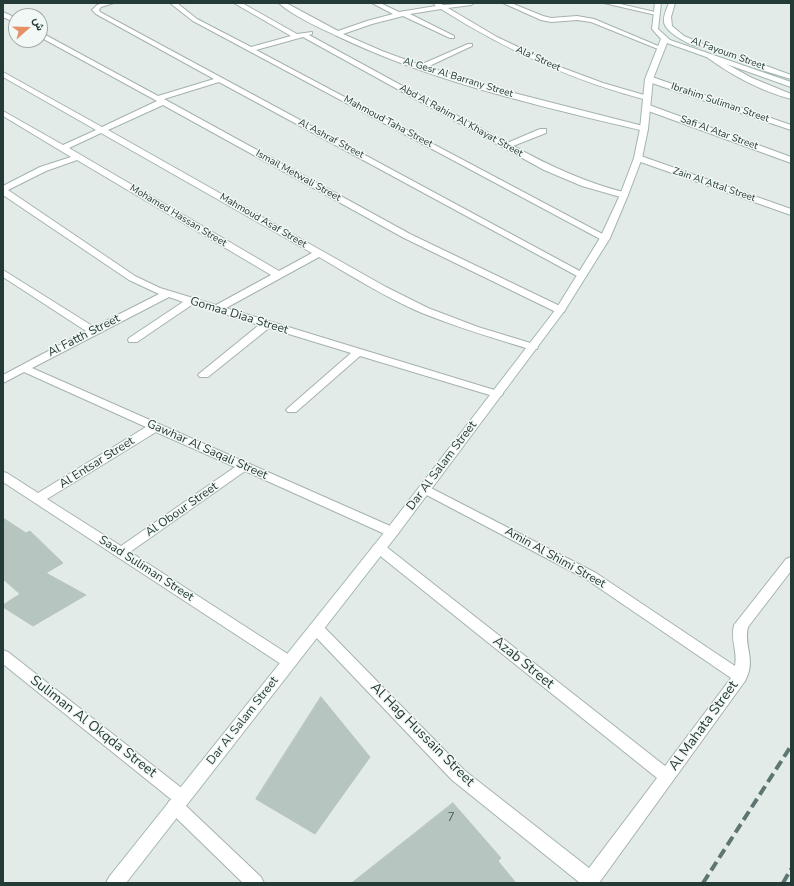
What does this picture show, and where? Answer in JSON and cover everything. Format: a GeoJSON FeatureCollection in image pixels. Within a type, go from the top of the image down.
{"type":"FeatureCollection","features":[{"type":"Feature","properties":{"kind":"street","name":"Al Ashraf Street"},"geometry":{"type":"LineString","coordinates":[[110,3],[99,6],[95,10],[98,13],[582,274]]}},
{"type":"Feature","properties":{"kind":"street","name":"Mahmoud Taha Street"},"geometry":{"type":"LineString","coordinates":[[173,3],[195,20],[605,238]]}},
{"type":"Feature","properties":{"kind":"street","name":"Abd Al Rahim Al Khayat Street"},"geometry":{"type":"LineString","coordinates":[[237,3],[569,179],[595,188],[624,195]]}},
{"type":"Feature","properties":{"kind":"street","name":"Al Gesr Al Barrany Street"},"geometry":{"type":"LineString","coordinates":[[282,3],[337,34],[419,68],[551,106],[644,129]]}},
{"type":"Feature","properties":{"kind":"street"},"geometry":{"type":"LineString","coordinates":[[375,3],[452,37]]}},
{"type":"Feature","properties":{"kind":"street"},"geometry":{"type":"LineString","coordinates":[[337,34],[356,26],[400,14],[439,5],[471,3]]}},
{"type":"Feature","properties":{"kind":"street"},"geometry":{"type":"LineString","coordinates":[[506,3],[540,18],[552,20],[577,18],[592,20],[666,39]]}},
{"type":"Feature","properties":{"kind":"street"},"geometry":{"type":"LineString","coordinates":[[606,3],[656,13]]}},
{"type":"Feature","properties":{"kind":"street"},"geometry":{"type":"LineString","coordinates":[[658,3],[655,29],[666,39]]}},
{"type":"Feature","properties":{"kind":"street"},"geometry":{"type":"LineString","coordinates":[[666,39],[667,22],[672,3]]}},
{"type":"Feature","properties":{"kind":"street","name":"Ala' Street"},"geometry":{"type":"LineString","coordinates":[[439,5],[481,31],[555,67],[647,102]]}},
{"type":"Feature","properties":{"kind":"street"},"geometry":{"type":"LineString","coordinates":[[250,49],[327,29]]}},
{"type":"Feature","properties":{"kind":"street","name":"Ismail Metwali Street"},"geometry":{"type":"LineString","coordinates":[[48,38],[407,236],[560,310]]}},
{"type":"Feature","properties":{"kind":"street","name":"Al Fayoum Street"},"geometry":{"type":"LineString","coordinates":[[666,39],[677,45],[773,80],[791,85]]}},
{"type":"Feature","properties":{"kind":"street","name":"Al Fayoum Street"},"geometry":{"type":"LineString","coordinates":[[666,39],[696,44],[788,76]]}},
{"type":"Feature","properties":{"kind":"street","name":"Dar Al Salam Street"},"geometry":{"type":"LineString","coordinates":[[115,883],[380,548],[560,310],[605,238],[624,195],[638,158],[644,129],[649,79],[666,39]]}},
{"type":"Feature","properties":{"kind":"street"},"geometry":{"type":"LineString","coordinates":[[419,68],[470,45]]}},
{"type":"Feature","properties":{"kind":"street"},"geometry":{"type":"LineString","coordinates":[[710,57],[737,75],[753,83],[791,97]]}},
{"type":"Feature","properties":{"kind":"street","name":"Mahmoud Asaf Street"},"geometry":{"type":"LineString","coordinates":[[3,74],[319,253],[424,310],[474,329],[533,347]]}},
{"type":"Feature","properties":{"kind":"street"},"geometry":{"type":"LineString","coordinates":[[63,148],[160,100],[220,79]]}},
{"type":"Feature","properties":{"kind":"street","name":"Ibrahim Suliman Street"},"geometry":{"type":"LineString","coordinates":[[649,79],[791,128]]}},
{"type":"Feature","properties":{"kind":"street","name":"Safi Al Atar Street"},"geometry":{"type":"LineString","coordinates":[[647,102],[791,160]]}},
{"type":"Feature","properties":{"kind":"street","name":"Mohamed Hassan Street"},"geometry":{"type":"LineString","coordinates":[[3,113],[278,275]]}},
{"type":"Feature","properties":{"kind":"street"},"geometry":{"type":"LineString","coordinates":[[506,146],[543,131]]}},
{"type":"Feature","properties":{"kind":"street"},"geometry":{"type":"LineString","coordinates":[[3,190],[43,169],[78,157]]}},
{"type":"Feature","properties":{"kind":"street","name":"Zain Al Attal Street"},"geometry":{"type":"LineString","coordinates":[[638,158],[791,212]]}},
{"type":"Feature","properties":{"kind":"street","name":"Gomaa Diaa Street"},"geometry":{"type":"LineString","coordinates":[[3,190],[146,286],[167,294],[497,394]]}},
{"type":"Feature","properties":{"kind":"street"},"geometry":{"type":"LineString","coordinates":[[217,309],[319,253]]}},
{"type":"Feature","properties":{"kind":"street"},"geometry":{"type":"LineString","coordinates":[[3,272],[93,331]]}},
{"type":"Feature","properties":{"kind":"street","name":"Al Fatth Street"},"geometry":{"type":"LineString","coordinates":[[3,380],[22,368],[167,294]]}},
{"type":"Feature","properties":{"kind":"street"},"geometry":{"type":"LineString","coordinates":[[133,340],[191,301]]}},
{"type":"Feature","properties":{"kind":"street"},"geometry":{"type":"LineString","coordinates":[[204,375],[267,324]]}},
{"type":"Feature","properties":{"kind":"street"},"geometry":{"type":"LineString","coordinates":[[292,410],[358,352]]}},
{"type":"Feature","properties":{"kind":"street","name":"Gawhar Al Saqali Street"},"geometry":{"type":"LineString","coordinates":[[22,368],[392,532]]}},
{"type":"Feature","properties":{"kind":"street","name":"Al Entsar Street"},"geometry":{"type":"LineString","coordinates":[[38,499],[156,427]]}},
{"type":"Feature","properties":{"kind":"street","name":"Al Obour Street"},"geometry":{"type":"LineString","coordinates":[[120,553],[244,466]]}},
{"type":"Feature","properties":{"kind":"street","name":"Saad Suliman Street"},"geometry":{"type":"LineString","coordinates":[[3,476],[289,662]]}},
{"type":"Feature","properties":{"kind":"street","name":"Amin Al Shimi Street"},"geometry":{"type":"LineString","coordinates":[[425,489],[591,576],[740,677]]}},
{"type":"Feature","properties":{"kind":"street","name":"Azab Street"},"geometry":{"type":"LineString","coordinates":[[380,548],[667,777]]}},
{"type":"Feature","properties":{"kind":"street","name":"Al Mahata Street"},"geometry":{"type":"LineString","coordinates":[[590,882],[740,677],[743,666],[743,655],[738,634],[742,625],[791,562]]}},
{"type":"Feature","properties":{"kind":"street","name":"Al Hag Hussain Street"},"geometry":{"type":"LineString","coordinates":[[316,628],[458,775],[590,882]]}},
{"type":"Feature","properties":{"kind":"street","name":"Suliman Al Okqda Street"},"geometry":{"type":"LineString","coordinates":[[3,656],[179,802],[255,883]]}},
{"type":"Feature","properties":{"kind":"building"},"geometry":{"type":"Polygon","coordinates":[[[3,518],[26,533],[30,531],[63,563],[46,573],[86,595],[33,626],[3,607],[3,605],[20,594],[3,579],[3,518]]]}},
{"type":"Feature","properties":{"kind":"building"},"geometry":{"type":"Polygon","coordinates":[[[321,697],[370,757],[315,834],[256,799],[321,697]]]}},
{"type":"Feature","properties":{"kind":"building"},"geometry":{"type":"Polygon","coordinates":[[[453,803],[501,858],[498,861],[516,883],[352,883],[453,803]]]}},
{"type":"Feature","properties":{"kind":"railway"},"geometry":{"type":"LineString","coordinates":[[703,883],[791,746]]}},
{"type":"Feature","properties":{"kind":"railway"},"geometry":{"type":"LineString","coordinates":[[783,883],[791,869]]}}]}
